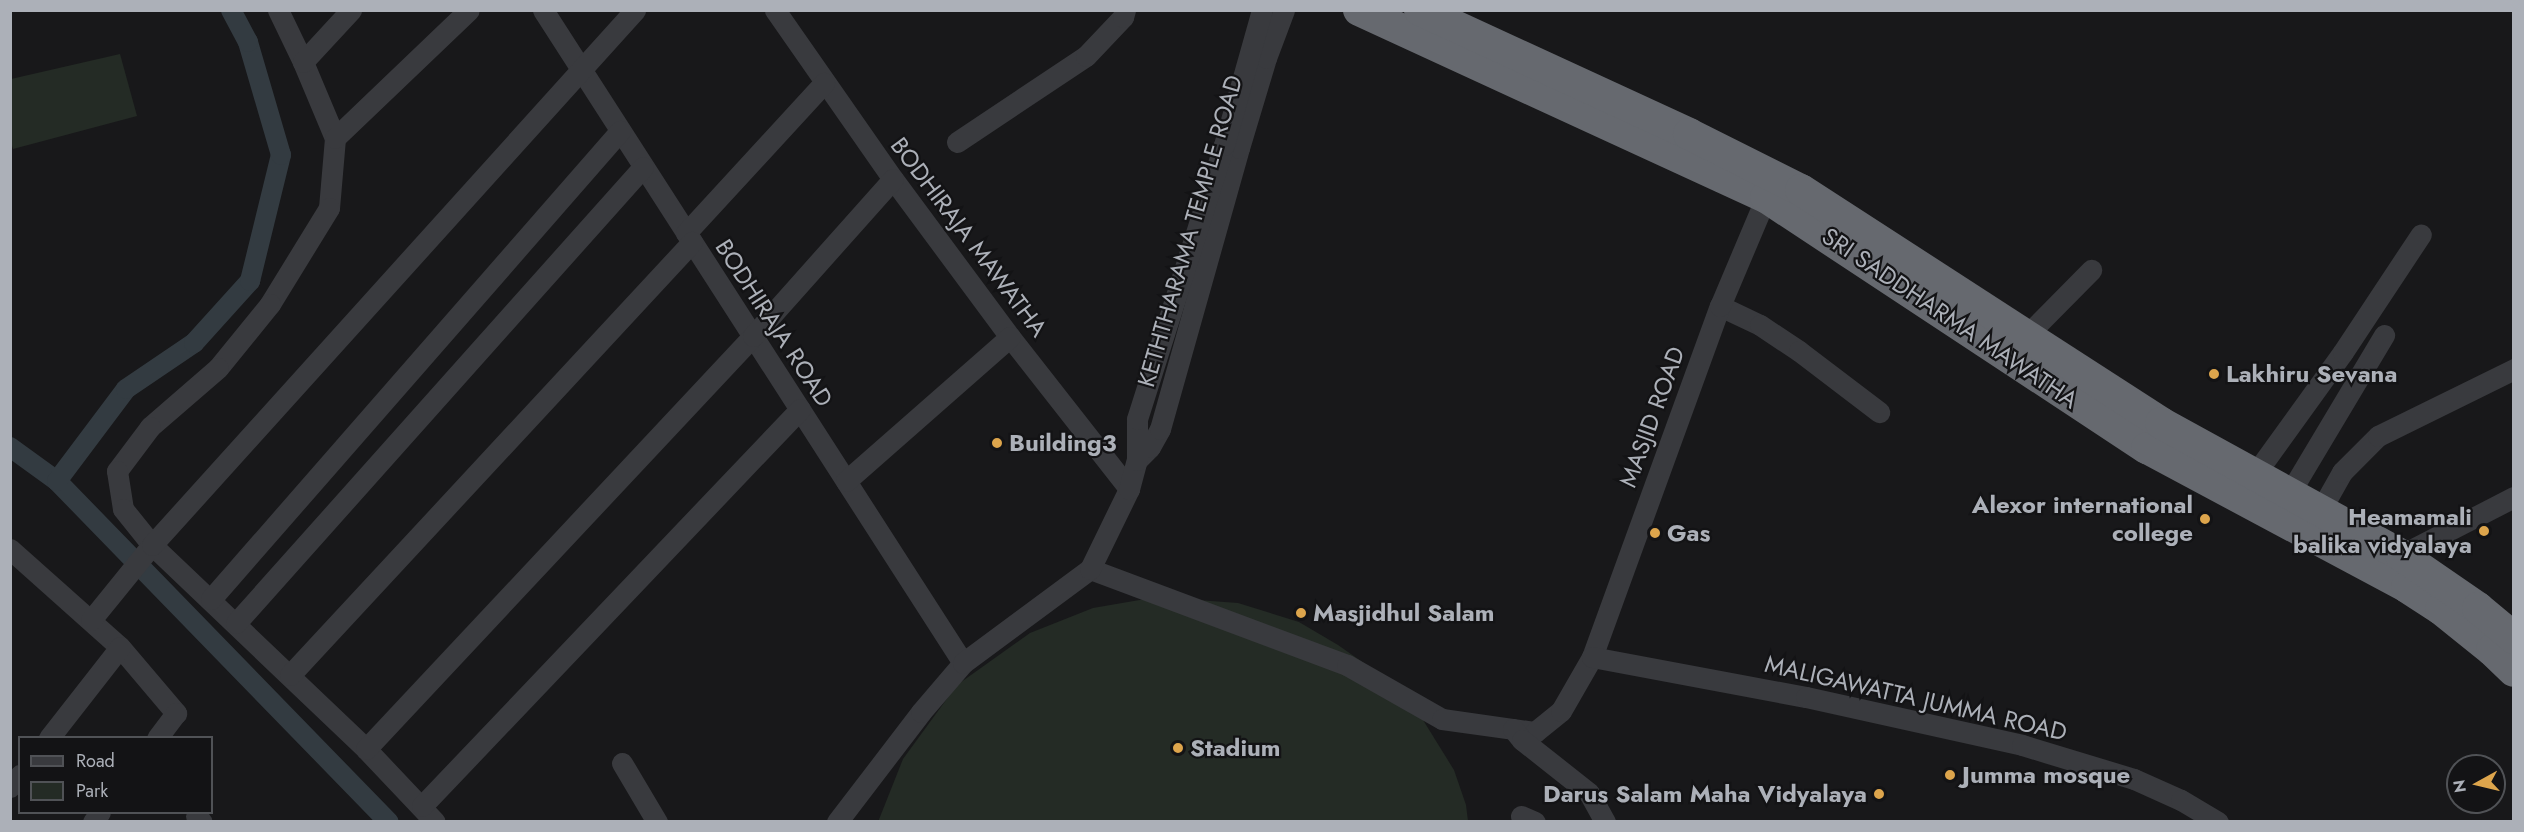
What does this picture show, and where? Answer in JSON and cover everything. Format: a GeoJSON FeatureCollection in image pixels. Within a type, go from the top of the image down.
{"type":"FeatureCollection","features":[{"type":"Feature","properties":{"kind":"highway","name":"SRI SADDHARMA MAWATHA"},"geometry":{"type":"LineString","coordinates":[[1359,10],[1766,197],[1831,237],[2106,423],[2147,448],[2282,505],[2314,522],[2401,555],[2478,608],[2514,638]]}},
{"type":"Feature","properties":{"kind":"highway","name":"SRI SADDHARMA MAWATHA"},"geometry":{"type":"LineString","coordinates":[[1420,10],[1776,176],[1831,208],[2162,423],[2255,474],[2282,505]]}},
{"type":"Feature","properties":{"kind":"highway","name":"SRI SADDHARMA MAWATHA"},"geometry":{"type":"LineString","coordinates":[[2314,522],[2369,565],[2441,609],[2514,671]]}},
{"type":"Feature","properties":{"kind":"street"},"geometry":{"type":"LineString","coordinates":[[278,10],[335,138],[329,208],[270,304],[218,368],[150,427],[117,471],[123,509],[152,544],[366,749],[429,814],[800,409]]}},
{"type":"Feature","properties":{"kind":"street"},"geometry":{"type":"LineString","coordinates":[[303,62],[351,10]]}},
{"type":"Feature","properties":{"kind":"street"},"geometry":{"type":"LineString","coordinates":[[335,138],[469,10]]}},
{"type":"Feature","properties":{"kind":"street","name":"BODHIRAJA ROAD"},"geometry":{"type":"LineString","coordinates":[[543,10],[963,663]]}},
{"type":"Feature","properties":{"kind":"street"},"geometry":{"type":"LineString","coordinates":[[91,621],[152,544],[635,10]]}},
{"type":"Feature","properties":{"kind":"street","name":"BODHIRAJA MAWATHA"},"geometry":{"type":"LineString","coordinates":[[775,10],[824,83],[1010,337],[1130,489]]}},
{"type":"Feature","properties":{"kind":"street"},"geometry":{"type":"LineString","coordinates":[[957,142],[1086,56],[1123,17],[1125,10]]}},
{"type":"Feature","properties":{"kind":"street","name":"KETHTHARAMA TEMPLE ROAD"},"geometry":{"type":"LineString","coordinates":[[1137,460],[1150,447],[1160,429],[1188,332],[1262,10]]}},
{"type":"Feature","properties":{"kind":"street","name":"KETHTHARAMA TEMPLE ROAD"},"geometry":{"type":"LineString","coordinates":[[837,822],[921,712],[963,663],[1090,569],[1130,489],[1137,460],[1137,420],[1168,322],[1231,147],[1284,10]]}},
{"type":"Feature","properties":{"kind":"street"},"geometry":{"type":"LineString","coordinates":[[290,675],[689,237],[824,83]]}},
{"type":"Feature","properties":{"kind":"street"},"geometry":{"type":"LineString","coordinates":[[211,599],[620,131]]}},
{"type":"Feature","properties":{"kind":"street"},"geometry":{"type":"LineString","coordinates":[[236,623],[643,167]]}},
{"type":"Feature","properties":{"kind":"street"},"geometry":{"type":"LineString","coordinates":[[366,749],[753,336],[893,179]]}},
{"type":"Feature","properties":{"kind":"street","name":"MASJID ROAD"},"geometry":{"type":"LineString","coordinates":[[1090,569],[1347,665],[1442,719],[1535,732],[1561,711],[1592,657],[1720,306],[1766,197]]}},
{"type":"Feature","properties":{"kind":"street"},"geometry":{"type":"LineString","coordinates":[[2255,474],[2343,352],[2421,234]]}},
{"type":"Feature","properties":{"kind":"street"},"geometry":{"type":"LineString","coordinates":[[2026,336],[2091,270]]}},
{"type":"Feature","properties":{"kind":"street"},"geometry":{"type":"LineString","coordinates":[[1720,306],[1760,325],[1879,412]]}},
{"type":"Feature","properties":{"kind":"street"},"geometry":{"type":"LineString","coordinates":[[1168,322],[1188,332]]}},
{"type":"Feature","properties":{"kind":"street"},"geometry":{"type":"LineString","coordinates":[[2282,505],[2384,335]]}},
{"type":"Feature","properties":{"kind":"street"},"geometry":{"type":"LineString","coordinates":[[846,481],[1010,337]]}},
{"type":"Feature","properties":{"kind":"street"},"geometry":{"type":"LineString","coordinates":[[2314,522],[2342,472],[2378,436],[2514,369]]}},
{"type":"Feature","properties":{"kind":"street"},"geometry":{"type":"LineString","coordinates":[[2401,555],[2514,497]]}},
{"type":"Feature","properties":{"kind":"street"},"geometry":{"type":"LineString","coordinates":[[10,549],[120,647],[176,713],[159,736]]}},
{"type":"Feature","properties":{"kind":"street"},"geometry":{"type":"LineString","coordinates":[[51,736],[120,647]]}},
{"type":"Feature","properties":{"kind":"street","name":"MALIGAWATTA JUMMA ROAD"},"geometry":{"type":"LineString","coordinates":[[1592,657],[1806,697],[2022,745],[2134,779],[2181,800],[2218,822]]}},
{"type":"Feature","properties":{"kind":"street"},"geometry":{"type":"LineString","coordinates":[[1513,729],[1522,740],[1589,793],[1605,822]]}},
{"type":"Feature","properties":{"kind":"street"},"geometry":{"type":"LineString","coordinates":[[622,763],[657,822]]}},
{"type":"Feature","properties":{"kind":"green space"},"geometry":{"type":"Polygon","coordinates":[[[120,54],[137,116],[13,149],[10,139],[11,79],[120,54]]]}},
{"type":"Feature","properties":{"kind":"green space"},"geometry":{"type":"Polygon","coordinates":[[[1157,597],[1238,603],[1299,622],[1338,645],[1381,675],[1423,720],[1454,770],[1466,805],[1468,821],[878,822],[903,759],[957,685],[1030,633],[1093,608],[1157,597]]]}},
{"type":"Feature","properties":{"kind":"waterway"},"geometry":{"type":"LineString","coordinates":[[57,481],[126,389],[194,343],[250,281],[281,155],[248,42],[231,10]]}},
{"type":"Feature","properties":{"kind":"waterway"},"geometry":{"type":"LineString","coordinates":[[10,447],[57,481],[389,822]]}},
{"type":"Feature","properties":{"kind":"place","name":"Lakhiru Sevana"},"geometry":{"type":"Point","coordinates":[2214,374]}},
{"type":"Feature","properties":{"kind":"place","name":"Building3"},"geometry":{"type":"Point","coordinates":[997,443]}},
{"type":"Feature","properties":{"kind":"place","name":"Alexor international college"},"geometry":{"type":"Point","coordinates":[2205,519]}},
{"type":"Feature","properties":{"kind":"place","name":"Heamamali balika vidyalaya"},"geometry":{"type":"Point","coordinates":[2484,531]}},
{"type":"Feature","properties":{"kind":"place","name":"Gas"},"geometry":{"type":"Point","coordinates":[1655,533]}},
{"type":"Feature","properties":{"kind":"place","name":"Masjidhul Salam"},"geometry":{"type":"Point","coordinates":[1301,613]}},
{"type":"Feature","properties":{"kind":"place","name":"Stadium"},"geometry":{"type":"Point","coordinates":[1178,748]}},
{"type":"Feature","properties":{"kind":"place","name":"Jumma mosque"},"geometry":{"type":"Point","coordinates":[1950,775]}},
{"type":"Feature","properties":{"kind":"place","name":"Darus Salam Maha Vidyalaya"},"geometry":{"type":"Point","coordinates":[1879,794]}}]}
